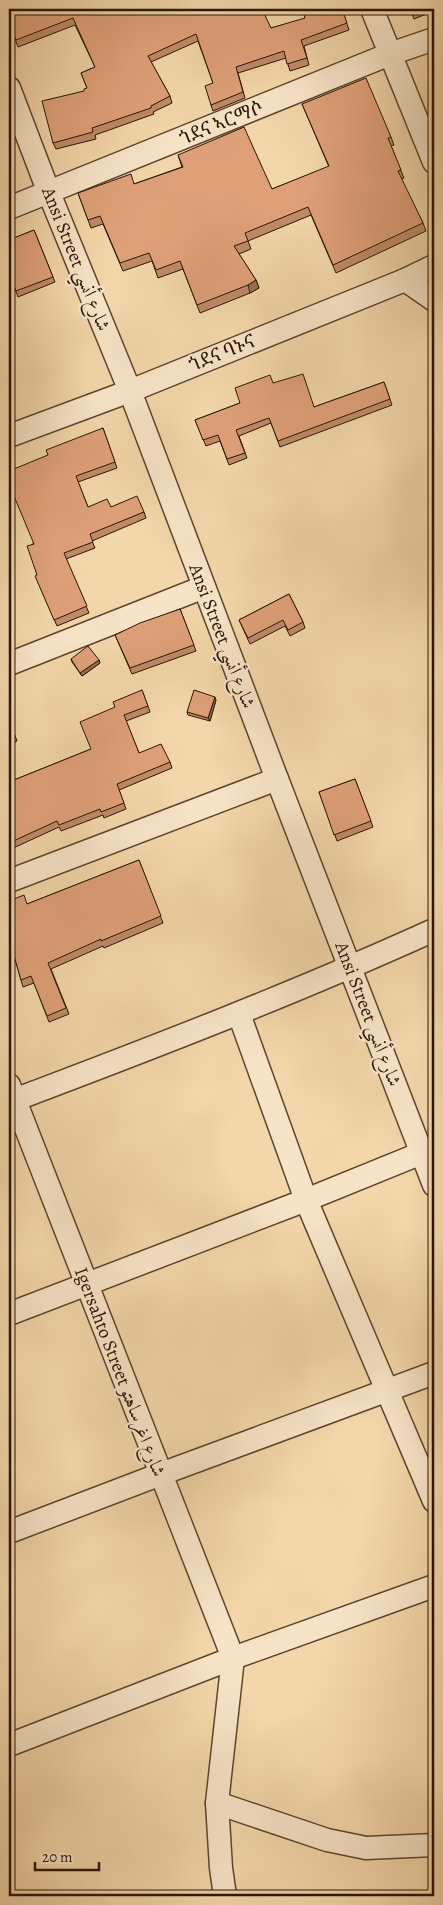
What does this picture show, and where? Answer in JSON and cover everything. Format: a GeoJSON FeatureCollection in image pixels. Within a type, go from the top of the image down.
{"type":"FeatureCollection","features":[{"type":"Feature","properties":{"kind":"street"},"geometry":{"type":"LineString","coordinates":[[372,9],[434,162]]}},
{"type":"Feature","properties":{"kind":"street","name":"ጎደና ኣርማሶ"},"geometry":{"type":"LineString","coordinates":[[9,208],[390,54],[434,39]]}},
{"type":"Feature","properties":{"kind":"street","name":"Ansi Street شارع أنسي"},"geometry":{"type":"LineString","coordinates":[[9,88],[49,193],[130,390],[350,968],[428,1150],[434,1185]]}},
{"type":"Feature","properties":{"kind":"street","name":"ጎደና ባኑና"},"geometry":{"type":"LineString","coordinates":[[9,436],[130,390],[405,280],[434,266]]}},
{"type":"Feature","properties":{"kind":"street"},"geometry":{"type":"LineString","coordinates":[[405,280],[434,300]]}},
{"type":"Feature","properties":{"kind":"street"},"geometry":{"type":"LineString","coordinates":[[9,664],[204,587]]}},
{"type":"Feature","properties":{"kind":"street"},"geometry":{"type":"LineString","coordinates":[[9,881],[277,779]]}},
{"type":"Feature","properties":{"kind":"street"},"geometry":{"type":"LineString","coordinates":[[11,1095],[239,1014],[350,968],[434,930]]}},
{"type":"Feature","properties":{"kind":"street"},"geometry":{"type":"LineString","coordinates":[[239,1014],[306,1200],[434,1501]]}},
{"type":"Feature","properties":{"kind":"street","name":"Igersahto Street شارع اغرساهتو"},"geometry":{"type":"LineString","coordinates":[[11,1095],[233,1658]]}},
{"type":"Feature","properties":{"kind":"street"},"geometry":{"type":"LineString","coordinates":[[9,1314],[306,1200],[428,1150]]}},
{"type":"Feature","properties":{"kind":"street"},"geometry":{"type":"LineString","coordinates":[[9,1532],[160,1474],[434,1374]]}},
{"type":"Feature","properties":{"kind":"street"},"geometry":{"type":"LineString","coordinates":[[9,1745],[233,1658],[434,1586]]}},
{"type":"Feature","properties":{"kind":"street"},"geometry":{"type":"LineString","coordinates":[[225,1896],[221,1868],[217,1803],[233,1658]]}},
{"type":"Feature","properties":{"kind":"street"},"geometry":{"type":"LineString","coordinates":[[217,1803],[327,1840],[366,1848],[434,1845]]}},
{"type":"Feature","properties":{"kind":"building"},"geometry":{"type":"Polygon","coordinates":[[[9,9],[262,9],[271,28],[305,18],[302,9],[342,9],[347,23],[301,40],[307,58],[287,64],[284,51],[236,67],[243,92],[211,105],[205,86],[213,83],[196,34],[148,56],[170,96],[151,106],[151,108],[92,128],[93,132],[53,143],[42,101],[84,91],[87,88],[81,73],[95,67],[73,18],[16,40],[9,22],[9,9]]]}},
{"type":"Feature","properties":{"kind":"building"},"geometry":{"type":"Polygon","coordinates":[[[366,78],[391,137],[388,138],[401,170],[398,171],[423,223],[333,265],[308,207],[245,233],[248,241],[234,246],[256,280],[197,305],[180,261],[156,270],[149,253],[120,263],[100,216],[88,220],[78,193],[131,174],[134,184],[183,167],[178,155],[244,127],[272,189],[329,166],[302,104],[366,78]]]}},
{"type":"Feature","properties":{"kind":"building"},"geometry":{"type":"Polygon","coordinates":[[[34,230],[53,277],[16,291],[13,283],[9,285],[9,240],[34,230]]]}},
{"type":"Feature","properties":{"kind":"building"},"geometry":{"type":"Polygon","coordinates":[[[303,374],[314,407],[384,382],[390,399],[278,441],[269,418],[236,430],[245,453],[227,459],[218,435],[203,440],[195,420],[240,403],[235,388],[270,375],[273,383],[303,374]]]}},
{"type":"Feature","properties":{"kind":"building"},"geometry":{"type":"Polygon","coordinates":[[[103,428],[115,462],[76,476],[88,507],[107,499],[111,507],[137,496],[144,512],[90,534],[93,542],[64,553],[87,606],[54,620],[35,576],[37,575],[27,546],[34,544],[9,484],[9,471],[48,455],[46,450],[103,428]]]}},
{"type":"Feature","properties":{"kind":"building"},"geometry":{"type":"Polygon","coordinates":[[[289,594],[303,622],[288,630],[283,620],[248,638],[239,620],[289,594]]]}},
{"type":"Feature","properties":{"kind":"building"},"geometry":{"type":"Polygon","coordinates":[[[180,609],[194,645],[130,668],[115,635],[140,623],[180,609]]]}},
{"type":"Feature","properties":{"kind":"building"},"geometry":{"type":"Polygon","coordinates":[[[88,646],[99,660],[80,673],[71,659],[88,646]]]}},
{"type":"Feature","properties":{"kind":"building"},"geometry":{"type":"Polygon","coordinates":[[[142,690],[148,706],[124,715],[139,753],[161,744],[170,762],[117,784],[124,803],[101,812],[100,809],[59,825],[57,821],[9,843],[9,782],[91,749],[80,722],[115,707],[113,702],[142,690]]]}},
{"type":"Feature","properties":{"kind":"building"},"geometry":{"type":"Polygon","coordinates":[[[194,690],[215,697],[208,718],[187,712],[194,690]]]}},
{"type":"Feature","properties":{"kind":"building"},"geometry":{"type":"Polygon","coordinates":[[[9,719],[14,733],[9,735],[9,719]]]}},
{"type":"Feature","properties":{"kind":"building"},"geometry":{"type":"Polygon","coordinates":[[[355,779],[371,821],[334,835],[319,792],[355,779]]]}},
{"type":"Feature","properties":{"kind":"building"},"geometry":{"type":"Polygon","coordinates":[[[139,860],[161,916],[101,941],[101,939],[48,963],[66,1008],[47,1016],[31,976],[21,980],[9,938],[9,901],[24,895],[27,904],[139,860]]]}},
{"type":"Feature","properties":{"kind":"building"},"geometry":{"type":"Polygon","coordinates":[[[9,1179],[12,1189],[9,1190],[9,1179]]]}}]}
